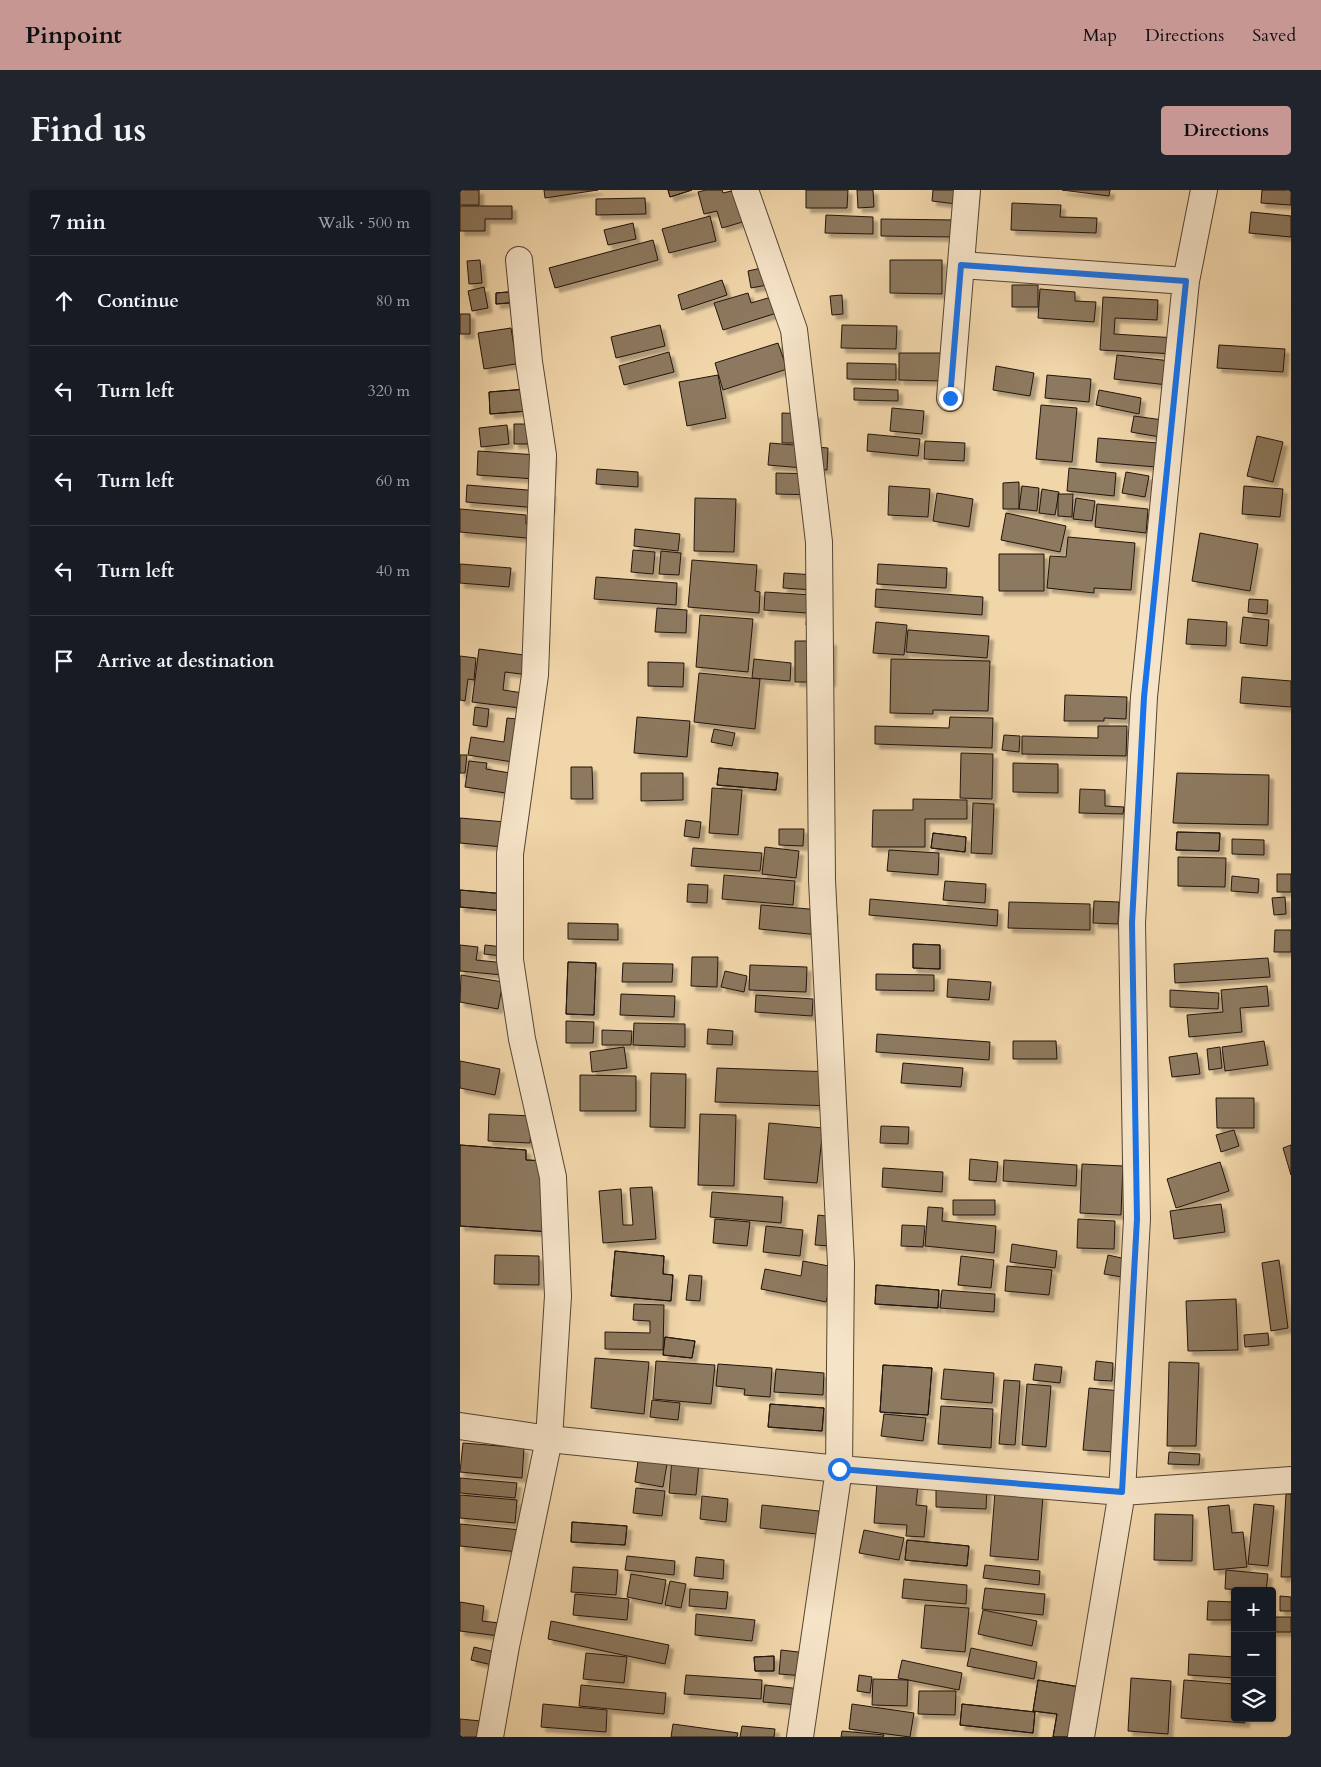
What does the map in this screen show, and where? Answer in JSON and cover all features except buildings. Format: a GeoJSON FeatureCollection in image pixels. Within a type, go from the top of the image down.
{"type":"FeatureCollection","features":[{"type":"Feature","properties":{"kind":"street"},"geometry":{"type":"LineString","coordinates":[[745,190],[794,330],[819,542],[822,880],[841,1264],[839,1469],[800,1737]]}},
{"type":"Feature","properties":{"kind":"street"},"geometry":{"type":"LineString","coordinates":[[950,398],[967,190]]}},
{"type":"Feature","properties":{"kind":"street"},"geometry":{"type":"LineString","coordinates":[[1081,1737],[1122,1492],[1137,1219],[1132,923],[1144,697],[1186,281],[1204,190]]}},
{"type":"Feature","properties":{"kind":"street"},"geometry":{"type":"LineString","coordinates":[[490,1737],[506,1646],[549,1439],[558,1296],[553,1177],[522,1039],[510,960],[510,854],[535,675],[543,455],[529,362],[519,260]]}},
{"type":"Feature","properties":{"kind":"street"},"geometry":{"type":"LineString","coordinates":[[961,265],[1186,281]]}},
{"type":"Feature","properties":{"kind":"street"},"geometry":{"type":"LineString","coordinates":[[460,1426],[549,1439],[839,1469],[1122,1492],[1291,1480]]}},
{"type":"Feature","properties":{"kind":"route"},"geometry":{"type":"LineString","coordinates":[[839,1469],[1122,1492],[1137,1219],[1132,923],[1144,697],[1186,281],[1010,270],[961,265],[950,398]]}}]}
